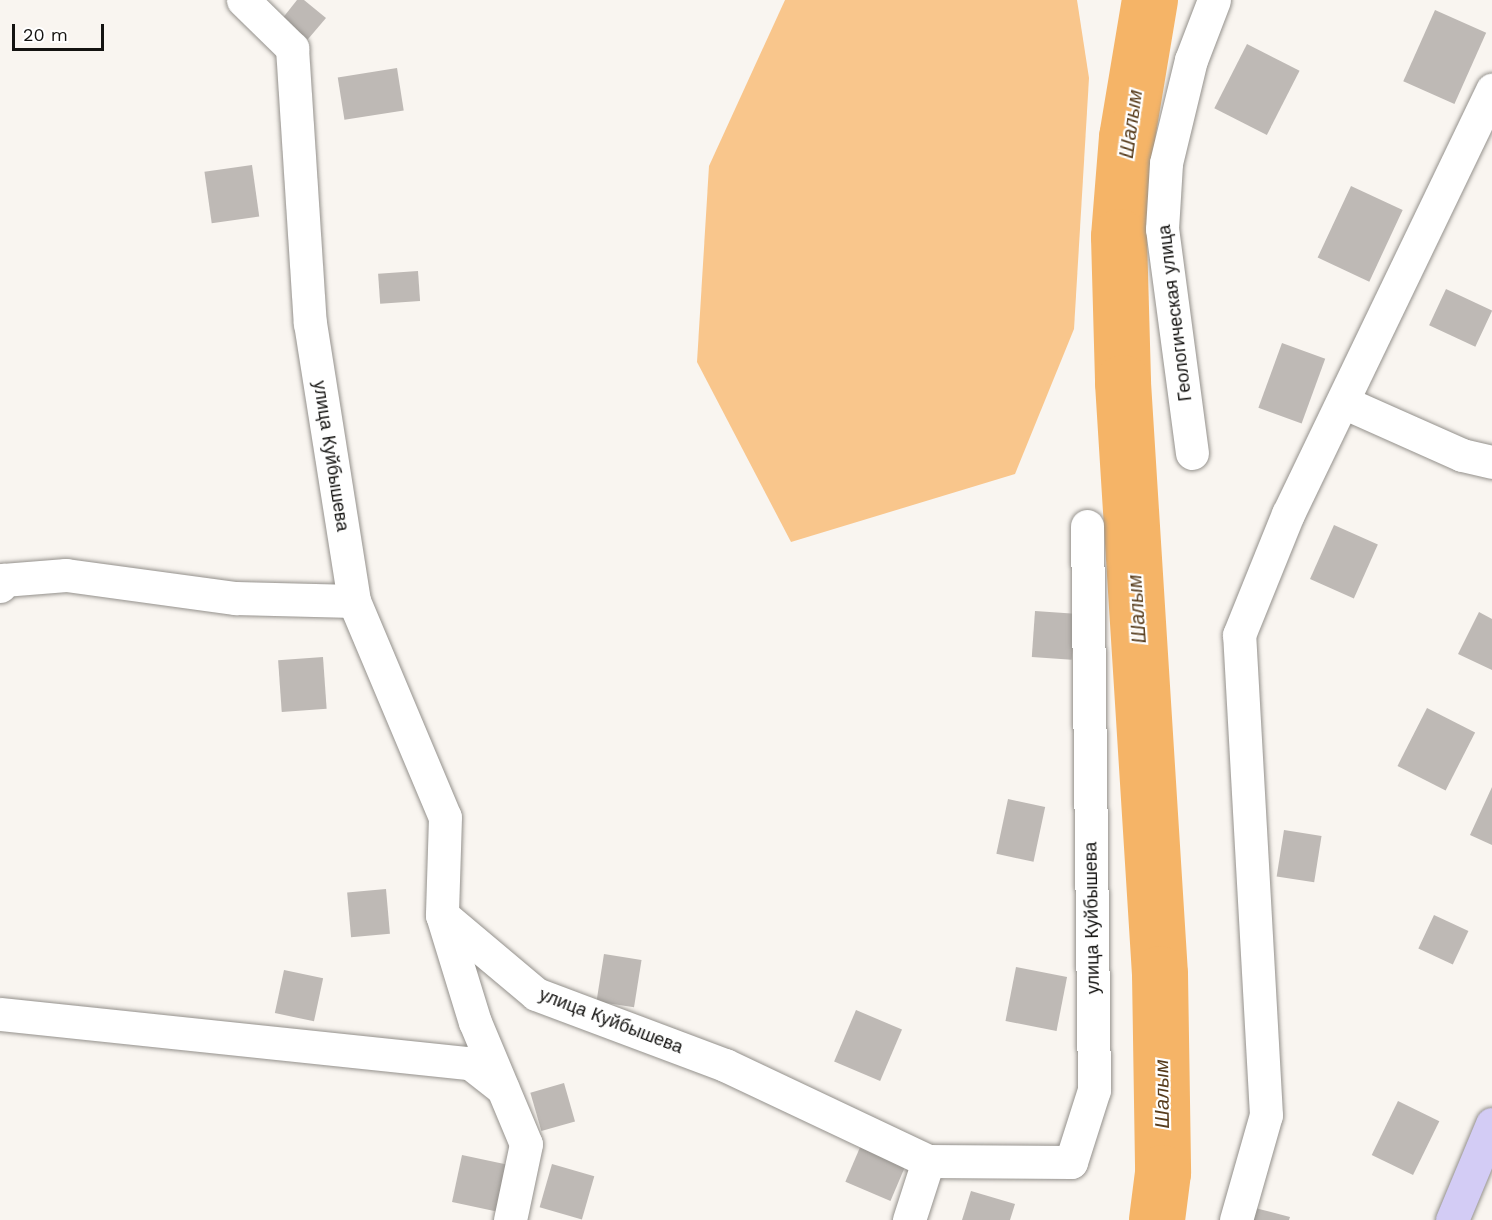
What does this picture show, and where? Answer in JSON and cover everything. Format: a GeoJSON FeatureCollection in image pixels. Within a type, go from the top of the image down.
{"type":"FeatureCollection","features":[{"type":"Feature","properties":{"kind":"main road"},"geometry":{"type":"LineString","coordinates":[[1452,1220],[1492,1124]]}},
{"type":"Feature","properties":{"kind":"street","name":"улица Куйбышева"},"geometry":{"type":"LineString","coordinates":[[243,0],[292,48],[310,323],[354,601],[445,817],[442,915],[475,1022],[526,1144],[510,1220]]}},
{"type":"Feature","properties":{"kind":"street","name":"Геологическая улица"},"geometry":{"type":"LineString","coordinates":[[1192,453],[1162,228],[1166,163],[1191,60],[1214,0]]}},
{"type":"Feature","properties":{"kind":"street"},"geometry":{"type":"LineString","coordinates":[[1236,1220],[1266,1116],[1239,636],[1288,514],[1492,90]]}},
{"type":"Feature","properties":{"kind":"street"},"geometry":{"type":"LineString","coordinates":[[1343,402],[1462,455],[1492,462]]}},
{"type":"Feature","properties":{"kind":"street","name":"улица Куйбышева"},"geometry":{"type":"LineString","coordinates":[[442,915],[536,994],[725,1065],[928,1161],[1071,1162],[1094,1090],[1087,526]]}},
{"type":"Feature","properties":{"kind":"street"},"geometry":{"type":"LineString","coordinates":[[0,586],[3,580],[66,575],[234,598],[354,601]]}},
{"type":"Feature","properties":{"kind":"street"},"geometry":{"type":"LineString","coordinates":[[0,1014],[470,1063],[503,1089]]}},
{"type":"Feature","properties":{"kind":"street"},"geometry":{"type":"LineString","coordinates":[[909,1220],[928,1161]]}},
{"type":"Feature","properties":{"kind":"shaded area"},"geometry":{"type":"Polygon","coordinates":[[[785,0],[1077,0],[1089,78],[1074,329],[1015,474],[791,542],[697,362],[709,166],[785,0]]]}},
{"type":"Feature","properties":{"kind":"building"},"geometry":{"type":"Polygon","coordinates":[[[297,0],[304,0],[326,18],[303,45],[278,24],[297,0]]]}},
{"type":"Feature","properties":{"kind":"building"},"geometry":{"type":"Polygon","coordinates":[[[1435,10],[1486,33],[1454,104],[1403,81],[1435,10]]]}},
{"type":"Feature","properties":{"kind":"building"},"geometry":{"type":"Polygon","coordinates":[[[1247,44],[1300,71],[1267,135],[1214,108],[1247,44]]]}},
{"type":"Feature","properties":{"kind":"building"},"geometry":{"type":"Polygon","coordinates":[[[397,68],[404,110],[344,120],[338,77],[397,68]]]}},
{"type":"Feature","properties":{"kind":"building"},"geometry":{"type":"Polygon","coordinates":[[[252,165],[259,216],[212,223],[204,172],[252,165]]]}},
{"type":"Feature","properties":{"kind":"building"},"geometry":{"type":"Polygon","coordinates":[[[1351,186],[1403,210],[1369,282],[1318,258],[1351,186]]]}},
{"type":"Feature","properties":{"kind":"building"},"geometry":{"type":"Polygon","coordinates":[[[418,271],[420,301],[380,304],[378,274],[418,271]]]}},
{"type":"Feature","properties":{"kind":"building"},"geometry":{"type":"Polygon","coordinates":[[[1446,289],[1492,310],[1475,347],[1429,325],[1446,289]]]}},
{"type":"Feature","properties":{"kind":"building"},"geometry":{"type":"Polygon","coordinates":[[[1282,343],[1325,359],[1302,424],[1258,408],[1282,343]]]}},
{"type":"Feature","properties":{"kind":"building"},"geometry":{"type":"Polygon","coordinates":[[[1334,525],[1378,545],[1354,598],[1310,579],[1334,525]]]}},
{"type":"Feature","properties":{"kind":"building"},"geometry":{"type":"Polygon","coordinates":[[[1035,611],[1075,614],[1072,660],[1032,657],[1035,611]]]}},
{"type":"Feature","properties":{"kind":"building"},"geometry":{"type":"Polygon","coordinates":[[[1479,612],[1492,619],[1492,670],[1458,654],[1479,612]]]}},
{"type":"Feature","properties":{"kind":"building"},"geometry":{"type":"Polygon","coordinates":[[[323,657],[327,709],[282,712],[278,660],[323,657]]]}},
{"type":"Feature","properties":{"kind":"building"},"geometry":{"type":"Polygon","coordinates":[[[1427,708],[1475,733],[1446,790],[1397,766],[1427,708]]]}},
{"type":"Feature","properties":{"kind":"building"},"geometry":{"type":"Polygon","coordinates":[[[1492,787],[1492,845],[1470,835],[1492,787]]]}},
{"type":"Feature","properties":{"kind":"building"},"geometry":{"type":"Polygon","coordinates":[[[1008,799],[1045,807],[1034,862],[996,854],[1008,799]]]}},
{"type":"Feature","properties":{"kind":"building"},"geometry":{"type":"Polygon","coordinates":[[[1284,830],[1322,836],[1314,882],[1277,876],[1284,830]]]}},
{"type":"Feature","properties":{"kind":"building"},"geometry":{"type":"Polygon","coordinates":[[[386,889],[390,934],[351,937],[347,892],[386,889]]]}},
{"type":"Feature","properties":{"kind":"building"},"geometry":{"type":"Polygon","coordinates":[[[1434,915],[1468,931],[1453,965],[1418,949],[1434,915]]]}},
{"type":"Feature","properties":{"kind":"building"},"geometry":{"type":"Polygon","coordinates":[[[604,954],[642,960],[634,1007],[596,1001],[604,954]]]}},
{"type":"Feature","properties":{"kind":"building"},"geometry":{"type":"Polygon","coordinates":[[[1016,967],[1067,977],[1057,1031],[1006,1021],[1016,967]]]}},
{"type":"Feature","properties":{"kind":"building"},"geometry":{"type":"Polygon","coordinates":[[[284,970],[323,978],[314,1021],[275,1013],[284,970]]]}},
{"type":"Feature","properties":{"kind":"building"},"geometry":{"type":"Polygon","coordinates":[[[856,1010],[902,1030],[880,1081],[834,1062],[856,1010]]]}},
{"type":"Feature","properties":{"kind":"building"},"geometry":{"type":"Polygon","coordinates":[[[564,1083],[575,1121],[541,1131],[530,1093],[564,1083]]]}},
{"type":"Feature","properties":{"kind":"building"},"geometry":{"type":"Polygon","coordinates":[[[1398,1101],[1439,1121],[1413,1175],[1372,1155],[1398,1101]]]}},
{"type":"Feature","properties":{"kind":"building"},"geometry":{"type":"Polygon","coordinates":[[[861,1145],[906,1164],[890,1201],[845,1182],[861,1145]]]}},
{"type":"Feature","properties":{"kind":"building"},"geometry":{"type":"Polygon","coordinates":[[[462,1155],[509,1165],[499,1212],[452,1202],[462,1155]]]}},
{"type":"Feature","properties":{"kind":"building"},"geometry":{"type":"Polygon","coordinates":[[[552,1164],[594,1176],[582,1219],[540,1207],[552,1164]]]}},
{"type":"Feature","properties":{"kind":"building"},"geometry":{"type":"Polygon","coordinates":[[[971,1191],[1015,1204],[1010,1220],[962,1220],[971,1191]]]}},
{"type":"Feature","properties":{"kind":"building"},"geometry":{"type":"Polygon","coordinates":[[[1255,1208],[1290,1217],[1289,1220],[1252,1220],[1255,1208]]]}},
{"type":"Feature","properties":{"kind":"waterway","name":"Шалым"},"geometry":{"type":"LineString","coordinates":[[1150,0],[1127,137],[1119,237],[1123,383],[1160,974],[1163,1173],[1157,1220]]}}]}
